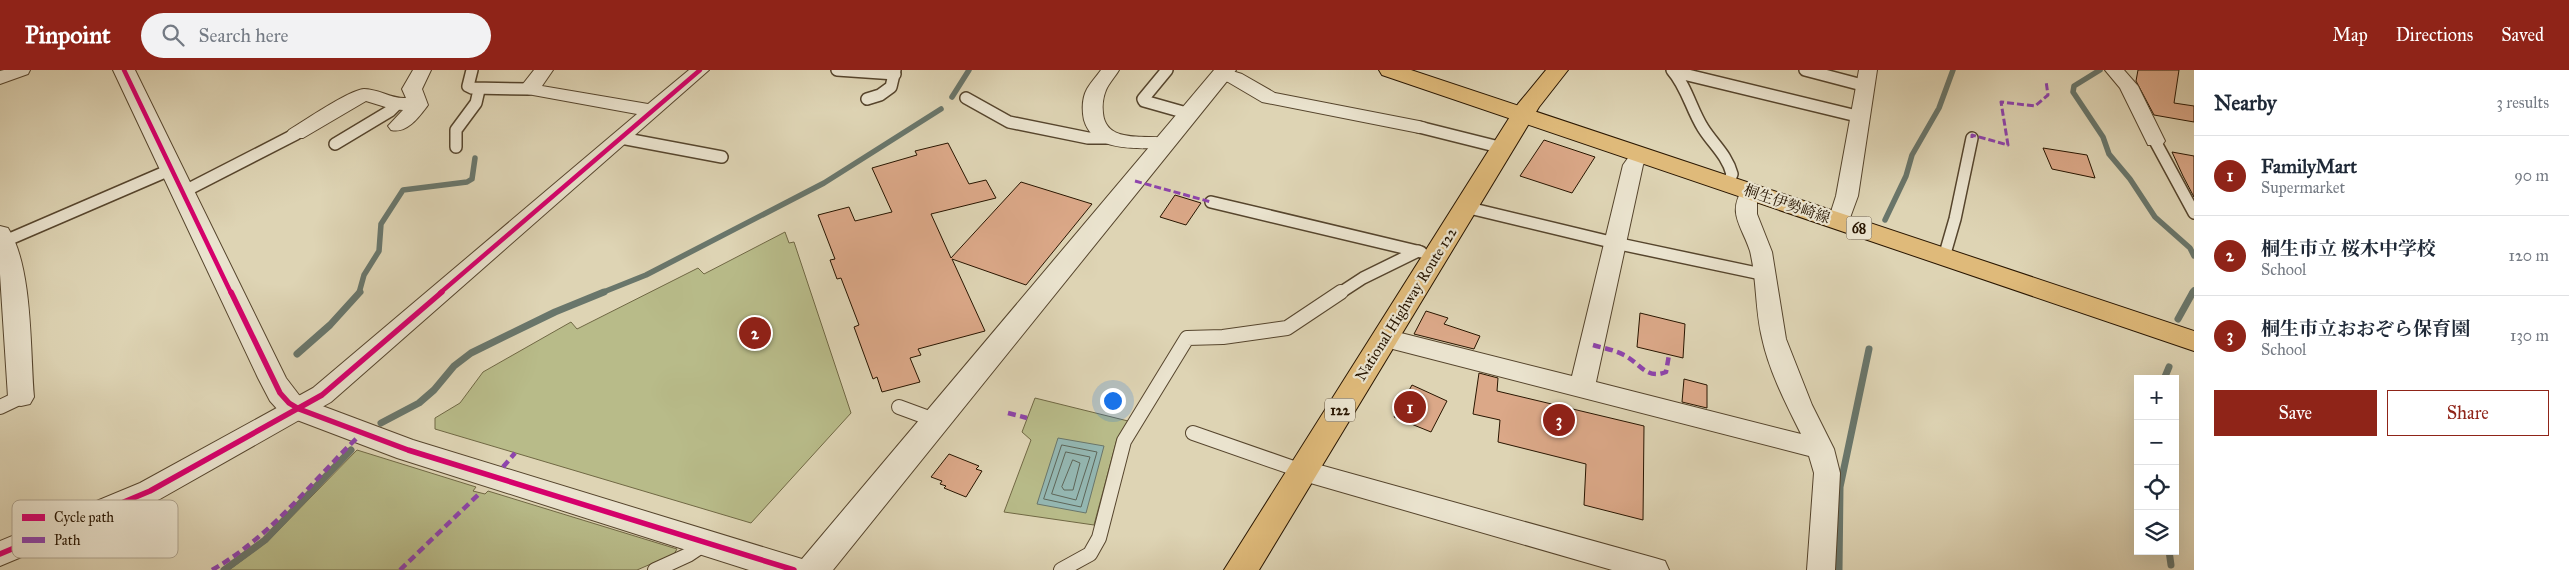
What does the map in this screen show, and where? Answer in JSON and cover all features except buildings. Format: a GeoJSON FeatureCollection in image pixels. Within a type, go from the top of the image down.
{"type":"FeatureCollection","features":[{"type":"Feature","properties":{"kind":"main road","name":"68"},"geometry":{"type":"LineString","coordinates":[[1390,70],[1524,114]]}},
{"type":"Feature","properties":{"kind":"main road","name":"122"},"geometry":{"type":"LineString","coordinates":[[1524,114],[1557,70]]}},
{"type":"Feature","properties":{"kind":"main road","name":"National Highway Route 122"},"geometry":{"type":"LineString","coordinates":[[1241,570],[1385,338],[1427,253],[1465,206],[1524,114]]}},
{"type":"Feature","properties":{"kind":"main road","name":"桐生伊勢崎線"},"geometry":{"type":"LineString","coordinates":[[1524,114],[1640,155],[2194,341]]}},
{"type":"Feature","properties":{"kind":"street"},"geometry":{"type":"LineString","coordinates":[[0,78],[21,70]]}},
{"type":"Feature","properties":{"kind":"street"},"geometry":{"type":"LineString","coordinates":[[124,70],[280,393],[289,403],[360,434],[408,450],[794,570]]}},
{"type":"Feature","properties":{"kind":"street"},"geometry":{"type":"LineString","coordinates":[[398,126],[416,108],[417,101],[412,88],[422,70]]}},
{"type":"Feature","properties":{"kind":"street"},"geometry":{"type":"LineString","coordinates":[[544,70],[529,89],[653,111]]}},
{"type":"Feature","properties":{"kind":"street"},"geometry":{"type":"LineString","coordinates":[[129,500],[150,491],[331,389],[700,70]]}},
{"type":"Feature","properties":{"kind":"street"},"geometry":{"type":"LineString","coordinates":[[1110,70],[1096,91],[1092,110],[1098,127],[1108,138],[1166,143]]}},
{"type":"Feature","properties":{"kind":"street"},"geometry":{"type":"LineString","coordinates":[[2114,70],[2129,86],[2155,141]]}},
{"type":"Feature","properties":{"kind":"street"},"geometry":{"type":"LineString","coordinates":[[813,570],[1224,72],[1269,98],[1419,127]]}},
{"type":"Feature","properties":{"kind":"street"},"geometry":{"type":"LineString","coordinates":[[1839,222],[1847,196],[1867,78]]}},
{"type":"Feature","properties":{"kind":"street"},"geometry":{"type":"LineString","coordinates":[[296,134],[362,95],[396,105],[417,101]]}},
{"type":"Feature","properties":{"kind":"street"},"geometry":{"type":"LineString","coordinates":[[1582,388],[1633,165],[1640,155]]}},
{"type":"Feature","properties":{"kind":"street"},"geometry":{"type":"LineString","coordinates":[[1739,188],[1746,202],[1746,214],[1761,252],[1766,275],[1774,339],[1796,398],[1821,449],[1827,473],[1821,570]]}},
{"type":"Feature","properties":{"kind":"street"},"geometry":{"type":"LineString","coordinates":[[2,237],[10,402]]}},
{"type":"Feature","properties":{"kind":"street"},"geometry":{"type":"LineString","coordinates":[[1385,338],[1821,449]]}},
{"type":"Feature","properties":{"kind":"street"},"geometry":{"type":"LineString","coordinates":[[1302,471],[1655,570]]}},
{"type":"Feature","properties":{"kind":"street"},"geometry":{"type":"LineString","coordinates":[[0,554],[12,549]]}},
{"type":"Feature","properties":{"kind":"lane"},"geometry":{"type":"LineString","coordinates":[[472,70],[468,86],[479,90],[490,88],[529,89]]}},
{"type":"Feature","properties":{"kind":"lane"},"geometry":{"type":"LineString","coordinates":[[1167,70],[1143,99],[1144,101],[1190,114]]}},
{"type":"Feature","properties":{"kind":"lane"},"geometry":{"type":"LineString","coordinates":[[1805,70],[1867,78]]}},
{"type":"Feature","properties":{"kind":"lane"},"geometry":{"type":"LineString","coordinates":[[837,71],[895,72],[891,86],[880,95],[867,99]]}},
{"type":"Feature","properties":{"kind":"lane"},"geometry":{"type":"LineString","coordinates":[[1673,71],[1861,117]]}},
{"type":"Feature","properties":{"kind":"lane"},"geometry":{"type":"LineString","coordinates":[[1673,71],[1686,89],[1703,128],[1731,168],[1732,176],[1739,188]]}},
{"type":"Feature","properties":{"kind":"lane"},"geometry":{"type":"LineString","coordinates":[[456,147],[456,130],[476,103],[479,90]]}},
{"type":"Feature","properties":{"kind":"lane"},"geometry":{"type":"LineString","coordinates":[[966,98],[1009,122],[1088,138],[1108,138]]}},
{"type":"Feature","properties":{"kind":"lane"},"geometry":{"type":"LineString","coordinates":[[335,144],[390,111],[396,105]]}},
{"type":"Feature","properties":{"kind":"lane"},"geometry":{"type":"LineString","coordinates":[[1419,127],[1503,148]]}},
{"type":"Feature","properties":{"kind":"lane"},"geometry":{"type":"LineString","coordinates":[[2,237],[177,181],[296,134]]}},
{"type":"Feature","properties":{"kind":"lane"},"geometry":{"type":"LineString","coordinates":[[622,138],[722,157]]}},
{"type":"Feature","properties":{"kind":"lane"},"geometry":{"type":"LineString","coordinates":[[1944,257],[1955,220],[1972,138]]}},
{"type":"Feature","properties":{"kind":"lane"},"geometry":{"type":"LineString","coordinates":[[2155,141],[2194,214]]}},
{"type":"Feature","properties":{"kind":"lane"},"geometry":{"type":"LineString","coordinates":[[1211,202],[1427,253]]}},
{"type":"Feature","properties":{"kind":"lane"},"geometry":{"type":"LineString","coordinates":[[1465,206],[1615,243],[1766,275]]}},
{"type":"Feature","properties":{"kind":"lane"},"geometry":{"type":"LineString","coordinates":[[1061,570],[1090,554],[1099,538],[1124,441],[1187,338],[1223,337],[1287,328],[1363,278],[1427,253]]}},
{"type":"Feature","properties":{"kind":"lane"},"geometry":{"type":"LineString","coordinates":[[899,407],[937,421]]}},
{"type":"Feature","properties":{"kind":"lane"},"geometry":{"type":"LineString","coordinates":[[1193,433],[1302,471]]}},
{"type":"Feature","properties":{"kind":"lane"},"geometry":{"type":"LineString","coordinates":[[655,570],[688,555],[706,543]]}},
{"type":"Feature","properties":{"kind":"green space"},"geometry":{"type":"Polygon","coordinates":[[[785,232],[789,243],[794,242],[851,413],[751,523],[435,429],[435,418],[460,403],[483,372],[571,322],[577,329],[698,268],[704,274],[785,232]]]}},
{"type":"Feature","properties":{"kind":"green space"},"geometry":{"type":"Polygon","coordinates":[[[1035,398],[1128,421],[1117,439],[1094,525],[1004,512],[1031,440],[1022,432],[1035,398]]]}},
{"type":"Feature","properties":{"kind":"green space"},"geometry":{"type":"Polygon","coordinates":[[[357,450],[476,487],[473,491],[485,494],[488,491],[677,549],[674,554],[637,570],[229,570],[268,541],[357,450]]]}},
{"type":"Feature","properties":{"kind":"water"},"geometry":{"type":"Polygon","coordinates":[[[1058,438],[1104,446],[1086,513],[1037,504],[1058,438]]]}},
{"type":"Feature","properties":{"kind":"waterway"},"geometry":{"type":"LineString","coordinates":[[952,97],[969,70]]}},
{"type":"Feature","properties":{"kind":"waterway"},"geometry":{"type":"LineString","coordinates":[[1885,220],[1906,176],[1912,155],[1939,108],[1953,70]]}},
{"type":"Feature","properties":{"kind":"waterway"},"geometry":{"type":"LineString","coordinates":[[2100,70],[2074,86],[2073,92],[2103,137],[2109,154],[2130,179],[2155,217],[2190,248],[2194,256]]}},
{"type":"Feature","properties":{"kind":"waterway"},"geometry":{"type":"LineString","coordinates":[[601,293],[646,275],[824,183],[941,109]]}},
{"type":"Feature","properties":{"kind":"waterway"},"geometry":{"type":"LineString","coordinates":[[359,293],[364,275],[379,251],[381,224],[403,190],[467,182],[472,179],[475,158]]}},
{"type":"Feature","properties":{"kind":"waterway"},"geometry":{"type":"LineString","coordinates":[[297,354],[330,325],[360,292]]}},
{"type":"Feature","properties":{"kind":"waterway"},"geometry":{"type":"LineString","coordinates":[[381,423],[419,403],[434,390],[454,366],[471,353],[555,312],[604,292]]}},
{"type":"Feature","properties":{"kind":"waterway"},"geometry":{"type":"LineString","coordinates":[[2178,319],[2193,292]]}},
{"type":"Feature","properties":{"kind":"waterway"},"geometry":{"type":"LineString","coordinates":[[1839,570],[1840,487],[1869,349]]}},
{"type":"Feature","properties":{"kind":"waterway"},"geometry":{"type":"LineString","coordinates":[[2166,375],[2169,367]]}},
{"type":"Feature","properties":{"kind":"waterway"},"geometry":{"type":"LineString","coordinates":[[224,570],[265,540],[351,450]]}},
{"type":"Feature","properties":{"kind":"waterway"},"geometry":{"type":"LineString","coordinates":[[2170,555],[2171,565]]}},
{"type":"Feature","properties":{"kind":"marked path"},"geometry":{"type":"LineString","coordinates":[[1972,138],[1972,135],[2008,145],[2001,102],[2035,106],[2048,95],[2046,81]]}},
{"type":"Feature","properties":{"kind":"marked path"},"geometry":{"type":"LineString","coordinates":[[1135,181],[1211,202]]}},
{"type":"Feature","properties":{"kind":"marked path"},"geometry":{"type":"LineString","coordinates":[[1593,345],[1625,355],[1648,373],[1654,375],[1666,372],[1669,355]]}},
{"type":"Feature","properties":{"kind":"marked path"},"geometry":{"type":"LineString","coordinates":[[1008,413],[1027,418]]}},
{"type":"Feature","properties":{"kind":"marked path"},"geometry":{"type":"LineString","coordinates":[[212,570],[233,558],[272,526],[361,434]]}},
{"type":"Feature","properties":{"kind":"marked path"},"geometry":{"type":"LineString","coordinates":[[503,467],[515,453]]}},
{"type":"Feature","properties":{"kind":"marked path"},"geometry":{"type":"LineString","coordinates":[[400,570],[481,492]]}},
{"type":"Feature","properties":{"kind":"cycle path"},"geometry":{"type":"LineString","coordinates":[[124,70],[272,378],[280,393],[289,403],[299,409],[361,434],[408,450],[794,570]]}},
{"type":"Feature","properties":{"kind":"cycle path"},"geometry":{"type":"LineString","coordinates":[[129,500],[150,491],[322,395],[700,70]]}},
{"type":"Feature","properties":{"kind":"cycle path"},"geometry":{"type":"LineString","coordinates":[[0,554],[12,549]]}},
{"type":"Feature","properties":{"kind":"place","name":"桐生市立 桜木中学校"},"geometry":{"type":"Point","coordinates":[755,333]}},
{"type":"Feature","properties":{"kind":"place","name":"FamilyMart"},"geometry":{"type":"Point","coordinates":[1410,407]}},
{"type":"Feature","properties":{"kind":"place","name":"桐生市立おおぞら保育園"},"geometry":{"type":"Point","coordinates":[1559,420]}}]}
